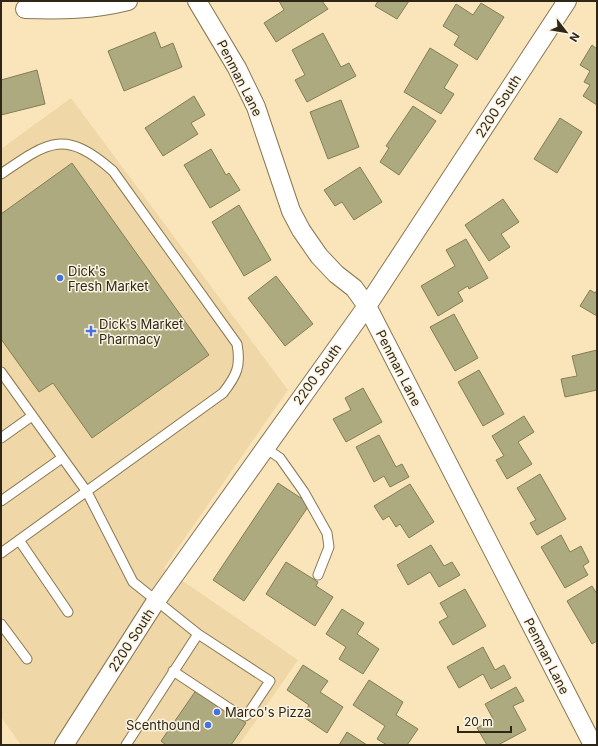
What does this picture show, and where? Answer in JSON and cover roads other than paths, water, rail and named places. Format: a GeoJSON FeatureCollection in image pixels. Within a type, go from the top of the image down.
{"type":"FeatureCollection","features":[{"type":"Feature","properties":{"kind":"street"},"geometry":{"type":"LineString","coordinates":[[25,9],[74,10],[105,7],[128,1]]}},
{"type":"Feature","properties":{"kind":"street","name":"Penman Lane"},"geometry":{"type":"LineString","coordinates":[[197,1],[237,68],[256,107],[291,211],[301,230],[319,256],[336,274],[354,288],[367,306],[593,745]]}},
{"type":"Feature","properties":{"kind":"street","name":"2200 South"},"geometry":{"type":"LineString","coordinates":[[64,745],[156,601],[264,447],[367,306],[567,1]]}},
{"type":"Feature","properties":{"kind":"lane"},"geometry":{"type":"LineString","coordinates":[[1,174],[36,150],[56,143],[75,146],[95,155],[113,171],[237,344],[240,359],[235,377],[223,393],[1,553]]}},
{"type":"Feature","properties":{"kind":"lane"},"geometry":{"type":"LineString","coordinates":[[1,372],[87,492],[133,582],[198,634],[270,681],[248,714],[245,716],[235,712],[173,671]]}},
{"type":"Feature","properties":{"kind":"lane"},"geometry":{"type":"LineString","coordinates":[[1,438],[32,416]]}},
{"type":"Feature","properties":{"kind":"lane"},"geometry":{"type":"LineString","coordinates":[[264,447],[280,458],[304,492],[327,534],[329,547],[318,575]]}},
{"type":"Feature","properties":{"kind":"lane"},"geometry":{"type":"LineString","coordinates":[[1,501],[62,458]]}},
{"type":"Feature","properties":{"kind":"lane"},"geometry":{"type":"LineString","coordinates":[[19,540],[68,612]]}},
{"type":"Feature","properties":{"kind":"lane"},"geometry":{"type":"LineString","coordinates":[[1,624],[27,659]]}},
{"type":"Feature","properties":{"kind":"lane"},"geometry":{"type":"LineString","coordinates":[[126,745],[198,634]]}},
{"type":"Feature","properties":{"kind":"place","name":"Dick's Fresh Market"},"geometry":{"type":"Point","coordinates":[60,278]}},
{"type":"Feature","properties":{"kind":"place","name":"Dick's Market Pharmacy"},"geometry":{"type":"Point","coordinates":[91,331]}},
{"type":"Feature","properties":{"kind":"place","name":"Marco's Pizza"},"geometry":{"type":"Point","coordinates":[217,712]}},
{"type":"Feature","properties":{"kind":"place","name":"Scenthound"},"geometry":{"type":"Point","coordinates":[208,725]}}]}
